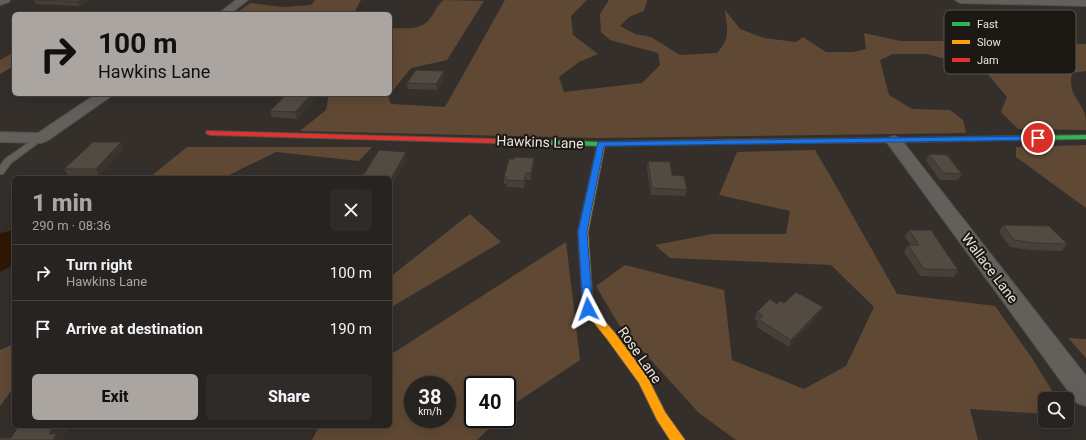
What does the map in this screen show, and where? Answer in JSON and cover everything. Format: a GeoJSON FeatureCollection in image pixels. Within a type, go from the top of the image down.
{"type":"FeatureCollection","features":[{"type":"Feature","properties":{"kind":"street"},"geometry":{"type":"LineString","coordinates":[[0,2],[5,0]]}},
{"type":"Feature","properties":{"kind":"street"},"geometry":{"type":"LineString","coordinates":[[225,12],[243,0]]}},
{"type":"Feature","properties":{"kind":"street"},"geometry":{"type":"LineString","coordinates":[[960,0],[1086,3]]}},
{"type":"Feature","properties":{"kind":"street"},"geometry":{"type":"LineString","coordinates":[[0,137],[41,138],[102,96]]}},
{"type":"Feature","properties":{"kind":"street","name":"Hawkins Lane"},"geometry":{"type":"LineString","coordinates":[[210,132],[601,144],[894,141],[1086,137]]}},
{"type":"Feature","properties":{"kind":"street","name":"Wallace Lane"},"geometry":{"type":"LineString","coordinates":[[894,141],[1086,395]]}},
{"type":"Feature","properties":{"kind":"street","name":"Rose Lane"},"geometry":{"type":"LineString","coordinates":[[601,144],[583,232],[588,309],[643,380],[661,416],[678,440]]}},
{"type":"Feature","properties":{"kind":"lane"},"geometry":{"type":"LineString","coordinates":[[0,172],[8,161],[41,138]]}},
{"type":"Feature","properties":{"kind":"shaded area"},"geometry":{"type":"Polygon","coordinates":[[[315,0],[361,0],[355,11],[237,12],[251,3],[283,7],[311,5],[315,0]]]}},
{"type":"Feature","properties":{"kind":"shaded area"},"geometry":{"type":"Polygon","coordinates":[[[444,0],[484,1],[447,60],[411,68],[392,92],[392,56],[394,54],[392,52],[392,28],[411,28],[425,24],[439,4],[444,0]]]}},
{"type":"Feature","properties":{"kind":"shaded area"},"geometry":{"type":"Polygon","coordinates":[[[505,0],[587,0],[571,16],[573,35],[598,54],[579,62],[559,77],[564,92],[642,83],[660,65],[658,53],[610,40],[601,32],[600,14],[609,0],[647,0],[644,11],[629,17],[620,26],[635,34],[651,37],[680,55],[717,53],[724,43],[727,33],[725,10],[740,29],[764,38],[796,42],[803,37],[826,52],[853,52],[866,49],[864,33],[900,41],[944,41],[944,59],[927,54],[893,54],[880,60],[889,95],[912,109],[950,110],[963,120],[966,133],[600,138],[300,131],[326,110],[329,96],[389,96],[391,104],[445,107],[505,0]]]}},
{"type":"Feature","properties":{"kind":"shaded area"},"geometry":{"type":"Polygon","coordinates":[[[1076,44],[1086,44],[1086,71],[1076,72],[1076,44]]]}},
{"type":"Feature","properties":{"kind":"shaded area"},"geometry":{"type":"Polygon","coordinates":[[[12,53],[12,67],[0,74],[0,60],[12,53]]]}},
{"type":"Feature","properties":{"kind":"shaded area"},"geometry":{"type":"Polygon","coordinates":[[[988,74],[1072,74],[1071,86],[1074,95],[1085,114],[1086,130],[1018,129],[1001,112],[1007,97],[988,74]]]}},
{"type":"Feature","properties":{"kind":"shaded area"},"geometry":{"type":"Polygon","coordinates":[[[1086,145],[1086,208],[1016,157],[1016,147],[1086,145]]]}},
{"type":"Feature","properties":{"kind":"shaded area"},"geometry":{"type":"Polygon","coordinates":[[[187,147],[372,147],[359,161],[276,152],[227,176],[151,176],[187,147]]]}},
{"type":"Feature","properties":{"kind":"shaded area"},"geometry":{"type":"Polygon","coordinates":[[[815,150],[897,294],[995,306],[1032,358],[1053,392],[1038,392],[1038,414],[970,409],[978,440],[736,440],[699,413],[619,325],[596,286],[625,265],[724,290],[732,360],[804,389],[846,366],[874,307],[831,265],[670,258],[655,245],[712,234],[786,234],[790,211],[719,195],[737,152],[815,150]]]}},
{"type":"Feature","properties":{"kind":"shaded area"},"geometry":{"type":"Polygon","coordinates":[[[470,214],[501,242],[392,307],[392,275],[470,214]]]}},
{"type":"Feature","properties":{"kind":"shaded area"},"geometry":{"type":"Polygon","coordinates":[[[12,230],[12,266],[0,272],[0,233],[12,230]]]}},
{"type":"Feature","properties":{"kind":"shaded area"},"geometry":{"type":"Polygon","coordinates":[[[566,242],[580,360],[516,403],[516,376],[464,376],[464,428],[490,428],[477,440],[312,440],[318,428],[392,428],[392,354],[566,242]]]}},
{"type":"Feature","properties":{"kind":"shaded area"},"geometry":{"type":"Polygon","coordinates":[[[1068,338],[1086,339],[1086,358],[1068,338]]]}},
{"type":"Feature","properties":{"kind":"shaded area"},"geometry":{"type":"Polygon","coordinates":[[[12,345],[12,390],[0,406],[0,350],[12,345]]]}},
{"type":"Feature","properties":{"kind":"building"},"geometry":{"type":"Polygon","coordinates":[[[34,0],[81,0],[77,2],[34,0]]]}},
{"type":"Feature","properties":{"kind":"building"},"geometry":{"type":"Polygon","coordinates":[[[416,70],[444,71],[436,84],[407,83],[416,70]]]}},
{"type":"Feature","properties":{"kind":"building"},"geometry":{"type":"Polygon","coordinates":[[[285,96],[310,96],[295,112],[270,111],[285,96]]]}},
{"type":"Feature","properties":{"kind":"building"},"geometry":{"type":"Polygon","coordinates":[[[93,142],[121,142],[96,169],[64,169],[93,142]]]}},
{"type":"Feature","properties":{"kind":"building"},"geometry":{"type":"Polygon","coordinates":[[[379,150],[406,152],[392,177],[392,176],[360,176],[361,174],[364,174],[379,150]]]}},
{"type":"Feature","properties":{"kind":"building"},"geometry":{"type":"Polygon","coordinates":[[[929,154],[947,155],[962,174],[943,173],[929,154]]]}},
{"type":"Feature","properties":{"kind":"building"},"geometry":{"type":"Polygon","coordinates":[[[515,157],[534,158],[531,173],[526,173],[524,181],[506,180],[507,177],[504,177],[509,159],[514,159],[515,157]]]}},
{"type":"Feature","properties":{"kind":"building"},"geometry":{"type":"Polygon","coordinates":[[[648,161],[670,162],[672,175],[684,176],[687,190],[652,188],[648,161]]]}},
{"type":"Feature","properties":{"kind":"building"},"geometry":{"type":"Polygon","coordinates":[[[1003,225],[1049,226],[1067,244],[1035,243],[1014,240],[1003,225]]]}},
{"type":"Feature","properties":{"kind":"building"},"geometry":{"type":"Polygon","coordinates":[[[909,230],[931,230],[958,270],[924,269],[908,245],[919,245],[909,230]]]}},
{"type":"Feature","properties":{"kind":"building"},"geometry":{"type":"Polygon","coordinates":[[[796,292],[823,307],[791,340],[759,320],[763,316],[757,312],[770,299],[777,304],[780,301],[784,303],[796,292]]]}},
{"type":"Feature","properties":{"kind":"building"},"geometry":{"type":"Polygon","coordinates":[[[18,428],[53,428],[49,434],[57,433],[53,440],[0,440],[0,438],[11,438],[18,428]]]}},
{"type":"Feature","properties":{"kind":"traffic: fast"},"geometry":{"type":"LineString","coordinates":[[904,140],[1086,137]]}},
{"type":"Feature","properties":{"kind":"traffic: fast"},"geometry":{"type":"LineString","coordinates":[[494,141],[601,144],[718,142]]}},
{"type":"Feature","properties":{"kind":"traffic: slow"},"geometry":{"type":"LineString","coordinates":[[718,142],[904,140]]}},
{"type":"Feature","properties":{"kind":"traffic: slow"},"geometry":{"type":"LineString","coordinates":[[601,144],[583,232],[588,309],[611,336],[643,380],[661,416],[678,440]]}},
{"type":"Feature","properties":{"kind":"traffic: jam"},"geometry":{"type":"LineString","coordinates":[[210,133],[494,141]]}},
{"type":"Feature","properties":{"kind":"route"},"geometry":{"type":"LineString","coordinates":[[588,309],[583,232],[601,144],[1038,138]]}}]}
